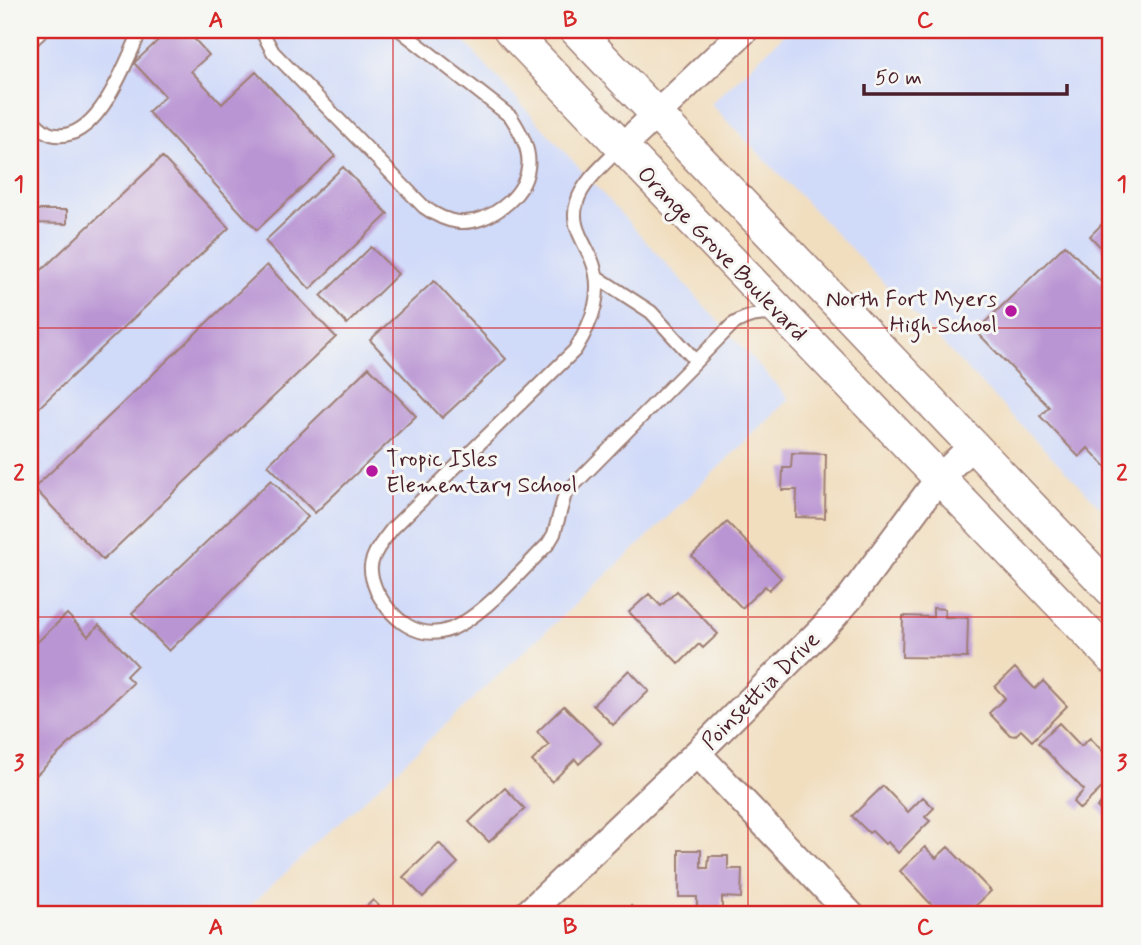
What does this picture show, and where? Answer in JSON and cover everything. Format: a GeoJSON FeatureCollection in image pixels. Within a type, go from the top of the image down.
{"type":"FeatureCollection","features":[{"type":"Feature","properties":{"kind":"street","name":"Orange Grove Boulevard"},"geometry":{"type":"LineString","coordinates":[[510,30],[1111,657]]}},
{"type":"Feature","properties":{"kind":"street","name":"Orange Grove Boulevard"},"geometry":{"type":"LineString","coordinates":[[576,30],[972,446],[1109,585]]}},
{"type":"Feature","properties":{"kind":"street"},"geometry":{"type":"LineString","coordinates":[[622,147],[745,30]]}},
{"type":"Feature","properties":{"kind":"street","name":"Poinsettia Drive"},"geometry":{"type":"LineString","coordinates":[[526,915],[697,753],[825,626],[850,598],[939,478],[972,446]]}},
{"type":"Feature","properties":{"kind":"street"},"geometry":{"type":"LineString","coordinates":[[697,753],[851,915]]}},
{"type":"Feature","properties":{"kind":"lane"},"geometry":{"type":"LineString","coordinates":[[30,42],[43,30]]}},
{"type":"Feature","properties":{"kind":"lane"},"geometry":{"type":"LineString","coordinates":[[30,118],[49,134],[63,136],[78,131],[92,121],[107,100],[141,30]]}},
{"type":"Feature","properties":{"kind":"lane"},"geometry":{"type":"LineString","coordinates":[[261,30],[273,52],[424,207],[438,217],[458,222],[475,221],[493,214],[520,188],[528,168],[527,149],[520,131],[511,117],[400,30]]}},
{"type":"Feature","properties":{"kind":"lane"},"geometry":{"type":"LineString","coordinates":[[622,147],[586,185],[577,200],[573,219],[597,277],[598,296],[587,332],[575,350],[392,529],[376,552],[371,567],[374,586],[397,621],[412,629],[429,633],[448,631],[462,624],[497,595],[548,544],[554,534],[565,494],[696,361],[743,317],[782,314]]}},
{"type":"Feature","properties":{"kind":"lane"},"geometry":{"type":"LineString","coordinates":[[597,277],[651,312],[696,361]]}},
{"type":"Feature","properties":{"kind":"shaded area","name":"Tropic Isles Elementary School"},"geometry":{"type":"Polygon","coordinates":[[[30,30],[454,30],[789,399],[640,544],[240,915],[30,915],[30,30]]]}},
{"type":"Feature","properties":{"kind":"shaded area","name":"North Fort Myers High School"},"geometry":{"type":"Polygon","coordinates":[[[789,30],[1111,30],[1111,518],[711,104],[789,30]]]}},
{"type":"Feature","properties":{"kind":"building"},"geometry":{"type":"Polygon","coordinates":[[[169,30],[186,30],[209,55],[191,71],[222,104],[256,72],[335,156],[257,230],[148,112],[165,96],[134,63],[169,30]]]}},
{"type":"Feature","properties":{"kind":"building"},"geometry":{"type":"Polygon","coordinates":[[[162,157],[229,228],[30,416],[30,281],[162,157]]]}},
{"type":"Feature","properties":{"kind":"building"},"geometry":{"type":"Polygon","coordinates":[[[343,167],[388,214],[310,289],[265,241],[343,167]]]}},
{"type":"Feature","properties":{"kind":"building"},"geometry":{"type":"Polygon","coordinates":[[[30,210],[67,210],[67,224],[30,223],[30,210]]]}},
{"type":"Feature","properties":{"kind":"building"},"geometry":{"type":"Polygon","coordinates":[[[1111,215],[1111,258],[1090,236],[1111,215]]]}},
{"type":"Feature","properties":{"kind":"building"},"geometry":{"type":"Polygon","coordinates":[[[1065,245],[1111,292],[1111,472],[1088,448],[1079,457],[1040,416],[1049,407],[976,331],[1065,245]]]}},
{"type":"Feature","properties":{"kind":"building"},"geometry":{"type":"Polygon","coordinates":[[[371,247],[398,274],[347,324],[321,296],[371,247]]]}},
{"type":"Feature","properties":{"kind":"building"},"geometry":{"type":"Polygon","coordinates":[[[267,265],[336,337],[103,560],[34,488],[267,265]]]}},
{"type":"Feature","properties":{"kind":"building"},"geometry":{"type":"Polygon","coordinates":[[[434,281],[506,359],[442,418],[370,340],[434,281]]]}},
{"type":"Feature","properties":{"kind":"building"},"geometry":{"type":"Polygon","coordinates":[[[369,367],[416,416],[315,513],[268,465],[369,367]]]}},
{"type":"Feature","properties":{"kind":"building"},"geometry":{"type":"Polygon","coordinates":[[[792,453],[826,454],[825,518],[796,517],[797,490],[782,490],[783,468],[791,468],[792,453]]]}},
{"type":"Feature","properties":{"kind":"building"},"geometry":{"type":"Polygon","coordinates":[[[271,480],[308,517],[169,651],[132,613],[271,480]]]}},
{"type":"Feature","properties":{"kind":"building"},"geometry":{"type":"Polygon","coordinates":[[[727,522],[781,578],[769,590],[765,586],[742,608],[692,556],[727,522]]]}},
{"type":"Feature","properties":{"kind":"building"},"geometry":{"type":"Polygon","coordinates":[[[677,591],[718,634],[703,648],[699,644],[679,664],[629,612],[649,594],[661,606],[677,591]]]}},
{"type":"Feature","properties":{"kind":"building"},"geometry":{"type":"Polygon","coordinates":[[[933,608],[945,609],[945,617],[968,618],[967,658],[902,657],[903,616],[933,617],[933,608]]]}},
{"type":"Feature","properties":{"kind":"building"},"geometry":{"type":"Polygon","coordinates":[[[67,614],[88,636],[99,625],[137,665],[126,676],[133,683],[30,781],[30,649],[67,614]]]}},
{"type":"Feature","properties":{"kind":"building"},"geometry":{"type":"Polygon","coordinates":[[[1015,668],[1035,689],[1043,681],[1067,706],[1032,741],[1021,730],[1015,736],[1010,735],[989,713],[1005,698],[995,687],[1015,668]]]}},
{"type":"Feature","properties":{"kind":"building"},"geometry":{"type":"Polygon","coordinates":[[[629,670],[649,691],[613,725],[593,705],[629,670]]]}},
{"type":"Feature","properties":{"kind":"building"},"geometry":{"type":"Polygon","coordinates":[[[564,706],[601,743],[579,764],[575,759],[552,782],[532,761],[549,745],[537,732],[564,706]]]}},
{"type":"Feature","properties":{"kind":"building"},"geometry":{"type":"Polygon","coordinates":[[[1059,723],[1081,746],[1090,738],[1111,760],[1111,779],[1080,809],[1073,802],[1084,790],[1038,743],[1059,723]]]}},
{"type":"Feature","properties":{"kind":"building"},"geometry":{"type":"Polygon","coordinates":[[[883,786],[908,812],[923,797],[934,808],[925,817],[930,821],[898,853],[888,842],[885,844],[872,831],[869,833],[852,816],[883,786]]]}},
{"type":"Feature","properties":{"kind":"building"},"geometry":{"type":"Polygon","coordinates":[[[505,788],[525,809],[489,842],[469,822],[505,788]]]}},
{"type":"Feature","properties":{"kind":"building"},"geometry":{"type":"Polygon","coordinates":[[[1111,793],[1111,822],[1097,807],[1111,793]]]}},
{"type":"Feature","properties":{"kind":"building"},"geometry":{"type":"Polygon","coordinates":[[[439,843],[458,863],[423,897],[403,877],[439,843]]]}},
{"type":"Feature","properties":{"kind":"building"},"geometry":{"type":"Polygon","coordinates":[[[925,847],[936,858],[948,847],[991,891],[966,915],[941,915],[900,871],[925,847]]]}},
{"type":"Feature","properties":{"kind":"building"},"geometry":{"type":"Polygon","coordinates":[[[679,850],[701,850],[701,868],[708,868],[709,856],[728,856],[728,869],[742,869],[741,898],[722,897],[722,909],[697,909],[697,897],[679,897],[679,850]]]}},
{"type":"Feature","properties":{"kind":"building"},"geometry":{"type":"Polygon","coordinates":[[[373,900],[382,909],[383,907],[391,915],[358,915],[373,900]]]}},
{"type":"Feature","properties":{"kind":"building"},"geometry":{"type":"Polygon","coordinates":[[[631,906],[639,915],[621,915],[631,906]]]}},
{"type":"Feature","properties":{"kind":"place","name":"North Fort Myers High School"},"geometry":{"type":"Point","coordinates":[1011,311]}},
{"type":"Feature","properties":{"kind":"place","name":"Tropic Isles Elementary School"},"geometry":{"type":"Point","coordinates":[372,471]}}]}
